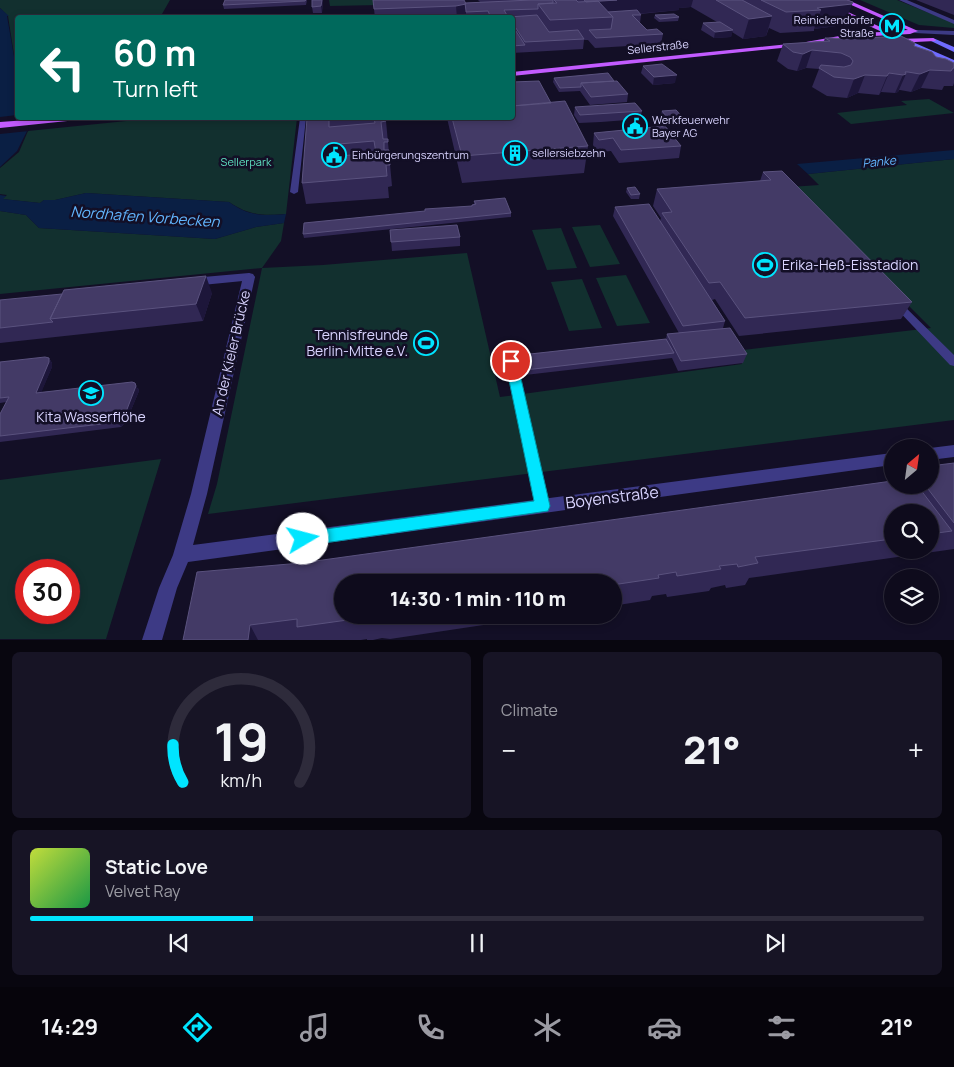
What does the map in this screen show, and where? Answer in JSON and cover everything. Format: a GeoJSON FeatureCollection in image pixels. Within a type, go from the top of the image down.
{"type":"FeatureCollection","features":[{"type":"Feature","properties":{"kind":"main road"},"geometry":{"type":"LineString","coordinates":[[817,0],[954,63]]}},
{"type":"Feature","properties":{"kind":"main road"},"geometry":{"type":"LineString","coordinates":[[844,0],[954,50]]}},
{"type":"Feature","properties":{"kind":"main road","name":"Sellerstraße"},"geometry":{"type":"LineString","coordinates":[[515,74],[806,44],[856,35],[917,32]]}},
{"type":"Feature","properties":{"kind":"main road"},"geometry":{"type":"LineString","coordinates":[[888,42],[933,40]]}},
{"type":"Feature","properties":{"kind":"main road","name":"Sellerstraße"},"geometry":{"type":"LineString","coordinates":[[806,44],[861,43]]}},
{"type":"Feature","properties":{"kind":"main road"},"geometry":{"type":"LineString","coordinates":[[0,125],[55,120]]}},
{"type":"Feature","properties":{"kind":"street"},"geometry":{"type":"LineString","coordinates":[[902,0],[954,22]]}},
{"type":"Feature","properties":{"kind":"street"},"geometry":{"type":"LineString","coordinates":[[917,32],[954,33]]}},
{"type":"Feature","properties":{"kind":"street"},"geometry":{"type":"LineString","coordinates":[[933,40],[954,40]]}},
{"type":"Feature","properties":{"kind":"street","name":"An der Kieler Brücke"},"geometry":{"type":"LineString","coordinates":[[152,640],[168,588],[182,555],[249,277],[183,283]]}},
{"type":"Feature","properties":{"kind":"street"},"geometry":{"type":"LineString","coordinates":[[939,453],[954,451]]}},
{"type":"Feature","properties":{"kind":"street","name":"Boyenstraße"},"geometry":{"type":"LineString","coordinates":[[182,555],[884,460]]}},
{"type":"Feature","properties":{"kind":"lane"},"geometry":{"type":"LineString","coordinates":[[294,192],[303,120]]}},
{"type":"Feature","properties":{"kind":"lane"},"geometry":{"type":"LineString","coordinates":[[889,296],[954,362]]}},
{"type":"Feature","properties":{"kind":"lane"},"geometry":{"type":"LineString","coordinates":[[511,361],[542,506]]}},
{"type":"Feature","properties":{"kind":"green space"},"geometry":{"type":"Polygon","coordinates":[[[0,0],[170,0],[162,14],[153,15],[15,15],[15,61],[8,16],[0,8],[0,0]]]}},
{"type":"Feature","properties":{"kind":"green space"},"geometry":{"type":"Polygon","coordinates":[[[329,0],[380,0],[380,5],[330,6],[329,0]]]}},
{"type":"Feature","properties":{"kind":"green space"},"geometry":{"type":"Polygon","coordinates":[[[860,0],[897,0],[954,23],[954,28],[919,25],[860,0]]]}},
{"type":"Feature","properties":{"kind":"green space"},"geometry":{"type":"Polygon","coordinates":[[[929,99],[954,113],[851,124],[837,113],[907,105],[901,101],[929,99]]]}},
{"type":"Feature","properties":{"kind":"green space","name":"Sellerpark"},"geometry":{"type":"Polygon","coordinates":[[[136,120],[297,120],[286,214],[256,214],[243,210],[229,202],[86,193],[55,200],[44,200],[40,203],[2,199],[7,195],[0,194],[0,168],[19,152],[28,131],[136,120]]]}},
{"type":"Feature","properties":{"kind":"green space"},"geometry":{"type":"Polygon","coordinates":[[[954,159],[954,420],[208,514],[217,484],[262,268],[467,253],[500,397],[742,364],[735,351],[931,328],[790,187],[819,185],[808,174],[954,159]]]}},
{"type":"Feature","properties":{"kind":"green space"},"geometry":{"type":"Polygon","coordinates":[[[0,211],[26,215],[39,228],[215,239],[256,227],[284,223],[281,241],[262,268],[0,294],[0,211]]]}},
{"type":"Feature","properties":{"kind":"green space"},"geometry":{"type":"Polygon","coordinates":[[[600,225],[620,264],[590,267],[572,227],[600,225]]]}},
{"type":"Feature","properties":{"kind":"green space"},"geometry":{"type":"Polygon","coordinates":[[[561,228],[577,268],[547,270],[532,230],[561,228]]]}},
{"type":"Feature","properties":{"kind":"green space"},"geometry":{"type":"Polygon","coordinates":[[[626,275],[650,323],[617,326],[596,278],[626,275]]]}},
{"type":"Feature","properties":{"kind":"green space"},"geometry":{"type":"Polygon","coordinates":[[[582,279],[602,328],[569,331],[551,282],[582,279]]]}},
{"type":"Feature","properties":{"kind":"green space"},"geometry":{"type":"Polygon","coordinates":[[[161,459],[106,639],[0,639],[0,480],[161,459]]]}},
{"type":"Feature","properties":{"kind":"water"},"geometry":{"type":"Polygon","coordinates":[[[0,8],[9,16],[7,16],[15,62],[15,120],[19,120],[27,131],[17,151],[0,167],[0,8]]]}},
{"type":"Feature","properties":{"kind":"water","name":"Panke"},"geometry":{"type":"Polygon","coordinates":[[[954,150],[954,159],[808,174],[797,164],[954,150]]]}},
{"type":"Feature","properties":{"kind":"water","name":"Nordhafen Vorbecken"},"geometry":{"type":"Polygon","coordinates":[[[86,193],[229,202],[236,207],[256,214],[286,214],[284,223],[256,227],[215,239],[39,228],[26,215],[0,211],[0,195],[6,196],[3,199],[40,203],[44,200],[55,200],[86,193]]]}},
{"type":"Feature","properties":{"kind":"pier"},"geometry":{"type":"Polygon","coordinates":[[[15,115],[15,120],[28,120],[29,131],[0,134],[0,117],[15,115]]]}},
{"type":"Feature","properties":{"kind":"building"},"geometry":{"type":"Polygon","coordinates":[[[225,0],[306,0],[223,5],[225,0]]]}},
{"type":"Feature","properties":{"kind":"building"},"geometry":{"type":"Polygon","coordinates":[[[312,0],[322,0],[321,6],[312,7],[312,0]]]}},
{"type":"Feature","properties":{"kind":"building"},"geometry":{"type":"Polygon","coordinates":[[[373,0],[464,0],[466,4],[374,9],[373,0]]]}},
{"type":"Feature","properties":{"kind":"building"},"geometry":{"type":"Polygon","coordinates":[[[553,0],[553,3],[538,4],[538,9],[504,10],[507,15],[490,15],[488,11],[466,12],[465,3],[553,0]]]}},
{"type":"Feature","properties":{"kind":"building"},"geometry":{"type":"Polygon","coordinates":[[[554,0],[598,1],[613,17],[550,20],[538,4],[557,3],[554,0]]]}},
{"type":"Feature","properties":{"kind":"building"},"geometry":{"type":"Polygon","coordinates":[[[584,0],[617,0],[586,2],[584,0]]]}},
{"type":"Feature","properties":{"kind":"building"},"geometry":{"type":"Polygon","coordinates":[[[716,0],[742,0],[772,16],[749,19],[716,0]]]}},
{"type":"Feature","properties":{"kind":"building"},"geometry":{"type":"Polygon","coordinates":[[[761,0],[847,0],[853,2],[852,4],[817,8],[821,10],[786,12],[761,0]]]}},
{"type":"Feature","properties":{"kind":"building"},"geometry":{"type":"Polygon","coordinates":[[[637,10],[641,15],[632,15],[647,30],[657,29],[663,34],[596,38],[589,30],[611,29],[613,17],[608,12],[637,10]]]}},
{"type":"Feature","properties":{"kind":"building"},"geometry":{"type":"Polygon","coordinates":[[[674,14],[679,17],[660,19],[655,15],[674,14]]]}},
{"type":"Feature","properties":{"kind":"building"},"geometry":{"type":"Polygon","coordinates":[[[537,15],[549,32],[578,30],[584,39],[525,42],[515,27],[515,17],[537,15]]]}},
{"type":"Feature","properties":{"kind":"building"},"geometry":{"type":"Polygon","coordinates":[[[720,22],[733,30],[715,32],[703,23],[720,22]]]}},
{"type":"Feature","properties":{"kind":"building"},"geometry":{"type":"Polygon","coordinates":[[[515,30],[525,45],[515,46],[515,30]]]}},
{"type":"Feature","properties":{"kind":"building"},"geometry":{"type":"Polygon","coordinates":[[[901,36],[915,43],[914,46],[932,52],[936,57],[954,63],[954,68],[951,71],[930,70],[920,74],[905,72],[906,74],[903,75],[889,73],[887,76],[865,75],[854,79],[834,77],[819,68],[821,65],[844,67],[851,65],[853,61],[850,57],[841,53],[812,50],[803,54],[793,52],[783,44],[830,41],[825,38],[845,39],[901,36]]]}},
{"type":"Feature","properties":{"kind":"building"},"geometry":{"type":"Polygon","coordinates":[[[662,64],[677,75],[654,77],[643,66],[662,64]]]}},
{"type":"Feature","properties":{"kind":"building"},"geometry":{"type":"Polygon","coordinates":[[[608,73],[614,81],[581,83],[581,87],[560,88],[554,78],[608,73]]]}},
{"type":"Feature","properties":{"kind":"building"},"geometry":{"type":"Polygon","coordinates":[[[539,81],[551,103],[515,106],[515,82],[539,81]]]}},
{"type":"Feature","properties":{"kind":"building"},"geometry":{"type":"Polygon","coordinates":[[[617,81],[628,94],[591,97],[581,83],[617,81]]]}},
{"type":"Feature","properties":{"kind":"building"},"geometry":{"type":"Polygon","coordinates":[[[565,101],[588,146],[462,156],[453,120],[515,120],[515,106],[565,101]]]}},
{"type":"Feature","properties":{"kind":"building"},"geometry":{"type":"Polygon","coordinates":[[[635,103],[642,111],[580,115],[575,107],[635,103]]]}},
{"type":"Feature","properties":{"kind":"building"},"geometry":{"type":"Polygon","coordinates":[[[676,110],[685,120],[670,121],[662,111],[676,110]]]}},
{"type":"Feature","properties":{"kind":"building"},"geometry":{"type":"Polygon","coordinates":[[[307,120],[329,120],[329,127],[375,123],[374,120],[386,120],[381,122],[383,139],[388,139],[388,142],[384,142],[384,150],[389,150],[389,153],[385,154],[386,162],[390,161],[390,165],[386,165],[387,176],[302,183],[307,120]],[[374,141],[327,145],[327,157],[376,153],[374,141]]]}},
{"type":"Feature","properties":{"kind":"building"},"geometry":{"type":"Polygon","coordinates":[[[665,126],[681,146],[621,150],[613,138],[599,140],[594,133],[665,126]]]}},
{"type":"Feature","properties":{"kind":"building","name":"Erika-Heß-Eisstadion"},"geometry":{"type":"Polygon","coordinates":[[[782,171],[912,302],[745,318],[720,282],[709,283],[662,213],[672,212],[657,189],[771,180],[763,172],[782,171]]]}},
{"type":"Feature","properties":{"kind":"building"},"geometry":{"type":"Polygon","coordinates":[[[635,187],[640,194],[631,195],[627,188],[635,187]]]}},
{"type":"Feature","properties":{"kind":"building"},"geometry":{"type":"Polygon","coordinates":[[[505,198],[511,213],[303,234],[304,223],[425,211],[425,209],[472,206],[476,204],[474,201],[505,198]]]}},
{"type":"Feature","properties":{"kind":"building"},"geometry":{"type":"Polygon","coordinates":[[[649,204],[725,321],[683,326],[615,207],[649,204]]]}},
{"type":"Feature","properties":{"kind":"building"},"geometry":{"type":"Polygon","coordinates":[[[457,225],[460,237],[391,242],[390,230],[457,225]]]}},
{"type":"Feature","properties":{"kind":"building"},"geometry":{"type":"Polygon","coordinates":[[[206,276],[196,304],[50,319],[64,290],[206,276]]]}},
{"type":"Feature","properties":{"kind":"building"},"geometry":{"type":"Polygon","coordinates":[[[62,294],[50,319],[53,322],[0,328],[0,300],[62,294]]]}},
{"type":"Feature","properties":{"kind":"building"},"geometry":{"type":"Polygon","coordinates":[[[730,328],[747,354],[681,361],[667,334],[730,328]]]}},
{"type":"Feature","properties":{"kind":"building"},"geometry":{"type":"Polygon","coordinates":[[[666,339],[674,353],[525,370],[521,355],[666,339]]]}},
{"type":"Feature","properties":{"kind":"building"},"geometry":{"type":"Polygon","coordinates":[[[49,358],[49,362],[36,393],[132,382],[136,386],[124,417],[118,422],[0,436],[0,414],[9,397],[0,398],[0,362],[49,358]]]}},
{"type":"Feature","properties":{"kind":"building"},"geometry":{"type":"Polygon","coordinates":[[[954,463],[954,523],[932,494],[939,494],[939,465],[954,463]]]}},
{"type":"Feature","properties":{"kind":"building"},"geometry":{"type":"Polygon","coordinates":[[[884,482],[884,494],[924,494],[931,504],[884,504],[884,540],[755,557],[758,563],[738,567],[737,564],[719,566],[721,569],[677,576],[676,572],[658,575],[659,578],[622,584],[622,574],[334,574],[334,622],[297,627],[297,619],[250,625],[248,640],[183,640],[197,572],[301,563],[884,482]]]}},
{"type":"Feature","properties":{"kind":"building"},"geometry":{"type":"Polygon","coordinates":[[[939,514],[952,531],[939,533],[939,514]]]}},
{"type":"Feature","properties":{"kind":"place","name":"Reinickendorfer Straße"},"geometry":{"type":"Point","coordinates":[892,26]}},
{"type":"Feature","properties":{"kind":"place","name":"Werkfeuerwehr Bayer AG"},"geometry":{"type":"Point","coordinates":[635,126]}},
{"type":"Feature","properties":{"kind":"place","name":"sellersiebzehn"},"geometry":{"type":"Point","coordinates":[515,153]}},
{"type":"Feature","properties":{"kind":"place","name":"Einbürgerungszentrum"},"geometry":{"type":"Point","coordinates":[334,155]}},
{"type":"Feature","properties":{"kind":"place","name":"Erika-Heß-Eisstadion"},"geometry":{"type":"Point","coordinates":[765,265]}},
{"type":"Feature","properties":{"kind":"place","name":"Tennisfreunde Berlin-Mitte e.V."},"geometry":{"type":"Point","coordinates":[426,343]}},
{"type":"Feature","properties":{"kind":"place","name":"Kita Wasserflöhe"},"geometry":{"type":"Point","coordinates":[91,393]}},
{"type":"Feature","properties":{"kind":"route"},"geometry":{"type":"LineString","coordinates":[[303,539],[542,506],[511,361]]}}]}
